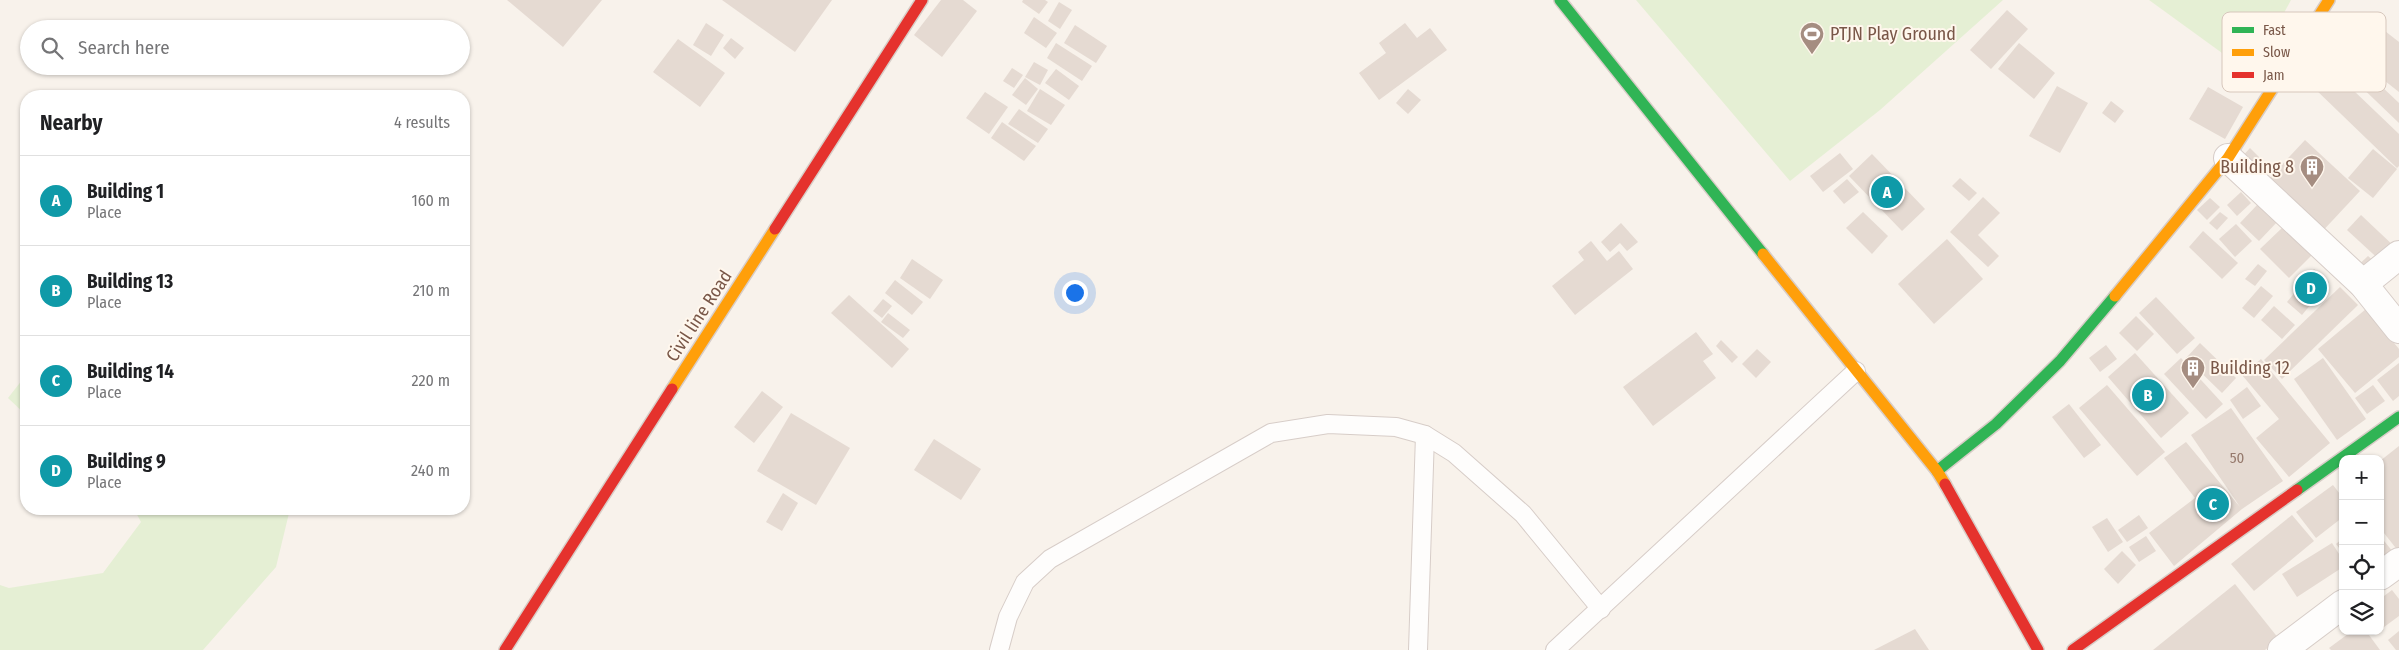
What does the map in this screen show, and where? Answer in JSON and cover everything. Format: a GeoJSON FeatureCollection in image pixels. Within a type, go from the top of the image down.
{"type":"FeatureCollection","features":[{"type":"Feature","properties":{"kind":"street","name":"Civil line Road"},"geometry":{"type":"LineString","coordinates":[[505,650],[922,0]]}},
{"type":"Feature","properties":{"kind":"street"},"geometry":{"type":"LineString","coordinates":[[1560,0],[1937,471],[2038,650]]}},
{"type":"Feature","properties":{"kind":"street"},"geometry":{"type":"LineString","coordinates":[[2321,12],[2329,0]]}},
{"type":"Feature","properties":{"kind":"street"},"geometry":{"type":"LineString","coordinates":[[1937,471],[1996,424],[2060,361],[2170,231],[2228,158],[2270,92]]}},
{"type":"Feature","properties":{"kind":"street"},"geometry":{"type":"LineString","coordinates":[[2228,158],[2363,284],[2399,329]]}},
{"type":"Feature","properties":{"kind":"street"},"geometry":{"type":"LineString","coordinates":[[2363,284],[2399,255]]}},
{"type":"Feature","properties":{"kind":"street"},"geometry":{"type":"LineString","coordinates":[[2073,650],[2399,416]]}},
{"type":"Feature","properties":{"kind":"street"},"geometry":{"type":"LineString","coordinates":[[2384,573],[2399,562]]}},
{"type":"Feature","properties":{"kind":"street"},"geometry":{"type":"LineString","coordinates":[[2282,650],[2339,607]]}},
{"type":"Feature","properties":{"kind":"lane"},"geometry":{"type":"LineString","coordinates":[[1555,650],[1856,371]]}},
{"type":"Feature","properties":{"kind":"lane"},"geometry":{"type":"LineString","coordinates":[[999,650],[1008,617],[1025,582],[1050,559],[1271,432],[1328,424],[1396,427],[1425,435],[1454,453],[1523,514],[1601,609]]}},
{"type":"Feature","properties":{"kind":"lane"},"geometry":{"type":"LineString","coordinates":[[1418,650],[1425,435]]}},
{"type":"Feature","properties":{"kind":"green space","name":"PTJN Play Ground"},"geometry":{"type":"Polygon","coordinates":[[[1636,0],[2003,0],[1880,110],[1790,181],[1636,0]]]}},
{"type":"Feature","properties":{"kind":"green space"},"geometry":{"type":"Polygon","coordinates":[[[2149,0],[2291,0],[2285,12],[2222,12],[2222,53],[2149,0]]]}},
{"type":"Feature","properties":{"kind":"green space"},"geometry":{"type":"Polygon","coordinates":[[[20,383],[20,409],[8,398],[20,383]]]}},
{"type":"Feature","properties":{"kind":"green space"},"geometry":{"type":"Polygon","coordinates":[[[137,515],[289,515],[276,567],[203,650],[0,650],[0,585],[9,588],[103,573],[141,522],[137,515]]]}},
{"type":"Feature","properties":{"kind":"building"},"geometry":{"type":"Polygon","coordinates":[[[507,0],[602,0],[563,47],[507,0]]]}},
{"type":"Feature","properties":{"kind":"building"},"geometry":{"type":"Polygon","coordinates":[[[722,0],[832,0],[795,52],[722,0]]]}},
{"type":"Feature","properties":{"kind":"building"},"geometry":{"type":"Polygon","coordinates":[[[941,0],[963,0],[977,11],[942,57],[914,35],[941,0]]]}},
{"type":"Feature","properties":{"kind":"building"},"geometry":{"type":"Polygon","coordinates":[[[1023,0],[1045,0],[1048,2],[1039,14],[1022,2],[1023,0]]]}},
{"type":"Feature","properties":{"kind":"building"},"geometry":{"type":"Polygon","coordinates":[[[1059,2],[1072,10],[1060,29],[1048,21],[1059,2]]]}},
{"type":"Feature","properties":{"kind":"building"},"geometry":{"type":"Polygon","coordinates":[[[2007,10],[2028,29],[1991,69],[1970,50],[2007,10]]]}},
{"type":"Feature","properties":{"kind":"building"},"geometry":{"type":"Polygon","coordinates":[[[1034,17],[1057,33],[1046,48],[1024,33],[1034,17]]]}},
{"type":"Feature","properties":{"kind":"building"},"geometry":{"type":"Polygon","coordinates":[[[706,23],[724,35],[711,56],[693,45],[706,23]]]}},
{"type":"Feature","properties":{"kind":"building"},"geometry":{"type":"Polygon","coordinates":[[[1405,23],[1417,38],[1430,28],[1447,50],[1379,100],[1359,73],[1386,53],[1379,43],[1405,23]]]}},
{"type":"Feature","properties":{"kind":"building"},"geometry":{"type":"Polygon","coordinates":[[[1075,25],[1107,46],[1096,63],[1064,43],[1075,25]]]}},
{"type":"Feature","properties":{"kind":"building"},"geometry":{"type":"Polygon","coordinates":[[[2386,32],[2399,42],[2399,92],[2386,82],[2386,32]]]}},
{"type":"Feature","properties":{"kind":"building"},"geometry":{"type":"Polygon","coordinates":[[[731,38],[744,48],[735,59],[723,48],[731,38]]]}},
{"type":"Feature","properties":{"kind":"building"},"geometry":{"type":"Polygon","coordinates":[[[678,39],[725,73],[700,107],[653,72],[678,39]]]}},
{"type":"Feature","properties":{"kind":"building"},"geometry":{"type":"Polygon","coordinates":[[[1056,43],[1092,66],[1082,81],[1047,58],[1056,43]]]}},
{"type":"Feature","properties":{"kind":"building"},"geometry":{"type":"Polygon","coordinates":[[[2019,43],[2055,73],[2034,99],[1998,69],[2019,43]]]}},
{"type":"Feature","properties":{"kind":"building"},"geometry":{"type":"Polygon","coordinates":[[[1034,62],[1048,70],[1040,85],[1025,77],[1034,62]]]}},
{"type":"Feature","properties":{"kind":"building"},"geometry":{"type":"Polygon","coordinates":[[[1012,68],[1023,75],[1014,88],[1003,81],[1012,68]]]}},
{"type":"Feature","properties":{"kind":"building"},"geometry":{"type":"Polygon","coordinates":[[[1056,69],[1079,86],[1069,100],[1045,83],[1056,69]]]}},
{"type":"Feature","properties":{"kind":"building"},"geometry":{"type":"Polygon","coordinates":[[[1025,78],[1038,89],[1026,105],[1012,95],[1025,78]]]}},
{"type":"Feature","properties":{"kind":"building"},"geometry":{"type":"Polygon","coordinates":[[[2057,86],[2088,103],[2060,153],[2029,136],[2057,86]]]}},
{"type":"Feature","properties":{"kind":"building"},"geometry":{"type":"Polygon","coordinates":[[[2208,87],[2243,107],[2225,139],[2189,119],[2208,87]]]}},
{"type":"Feature","properties":{"kind":"building"},"geometry":{"type":"Polygon","coordinates":[[[1040,89],[1065,105],[1051,125],[1027,111],[1040,89]]]}},
{"type":"Feature","properties":{"kind":"building"},"geometry":{"type":"Polygon","coordinates":[[[1408,89],[1421,100],[1408,114],[1396,103],[1408,89]]]}},
{"type":"Feature","properties":{"kind":"building"},"geometry":{"type":"Polygon","coordinates":[[[2386,91],[2399,103],[2399,123],[2367,92],[2386,91]]]}},
{"type":"Feature","properties":{"kind":"building"},"geometry":{"type":"Polygon","coordinates":[[[985,92],[1008,107],[989,134],[966,118],[985,92]]]}},
{"type":"Feature","properties":{"kind":"building"},"geometry":{"type":"Polygon","coordinates":[[[2318,92],[2355,92],[2399,134],[2399,166],[2397,168],[2318,92]]]}},
{"type":"Feature","properties":{"kind":"building"},"geometry":{"type":"Polygon","coordinates":[[[2111,101],[2124,111],[2115,123],[2102,113],[2111,101]]]}},
{"type":"Feature","properties":{"kind":"building"},"geometry":{"type":"Polygon","coordinates":[[[1019,109],[1048,129],[1038,143],[1008,124],[1019,109]]]}},
{"type":"Feature","properties":{"kind":"building"},"geometry":{"type":"Polygon","coordinates":[[[1002,122],[1036,146],[1024,161],[991,138],[1002,122]]]}},
{"type":"Feature","properties":{"kind":"building","name":"Building 8"},"geometry":{"type":"Polygon","coordinates":[[[2305,140],[2360,191],[2318,236],[2263,185],[2305,140]]]}},
{"type":"Feature","properties":{"kind":"building"},"geometry":{"type":"Polygon","coordinates":[[[2250,148],[2265,163],[2253,175],[2239,160],[2250,148]]]}},
{"type":"Feature","properties":{"kind":"building"},"geometry":{"type":"Polygon","coordinates":[[[2373,149],[2397,169],[2373,198],[2348,178],[2373,149]]]}},
{"type":"Feature","properties":{"kind":"building"},"geometry":{"type":"Polygon","coordinates":[[[1840,153],[1853,169],[1823,192],[1810,176],[1840,153]]]}},
{"type":"Feature","properties":{"kind":"building"},"geometry":{"type":"Polygon","coordinates":[[[1872,154],[1925,209],[1902,231],[1849,176],[1872,154]]]}},
{"type":"Feature","properties":{"kind":"building"},"geometry":{"type":"Polygon","coordinates":[[[1960,178],[1977,193],[1969,201],[1952,186],[1960,178]]]}},
{"type":"Feature","properties":{"kind":"building"},"geometry":{"type":"Polygon","coordinates":[[[1847,179],[1859,192],[1844,204],[1833,191],[1847,179]]]}},
{"type":"Feature","properties":{"kind":"building"},"geometry":{"type":"Polygon","coordinates":[[[2241,192],[2251,203],[2237,216],[2227,205],[2241,192]]]}},
{"type":"Feature","properties":{"kind":"building"},"geometry":{"type":"Polygon","coordinates":[[[1983,197],[2000,213],[1978,235],[1999,256],[1988,267],[1950,232],[1983,197]]]}},
{"type":"Feature","properties":{"kind":"building"},"geometry":{"type":"Polygon","coordinates":[[[2210,198],[2220,207],[2207,220],[2197,210],[2210,198]]]}},
{"type":"Feature","properties":{"kind":"building"},"geometry":{"type":"Polygon","coordinates":[[[2259,203],[2278,221],[2259,241],[2240,223],[2259,203]]]}},
{"type":"Feature","properties":{"kind":"building"},"geometry":{"type":"Polygon","coordinates":[[[1863,212],[1888,236],[1872,254],[1846,228],[1863,212]]]}},
{"type":"Feature","properties":{"kind":"building"},"geometry":{"type":"Polygon","coordinates":[[[2220,212],[2228,218],[2217,230],[2209,223],[2220,212]]]}},
{"type":"Feature","properties":{"kind":"building"},"geometry":{"type":"Polygon","coordinates":[[[2361,215],[2397,249],[2384,264],[2347,230],[2361,215]]]}},
{"type":"Feature","properties":{"kind":"building"},"geometry":{"type":"Polygon","coordinates":[[[1621,223],[1638,242],[1627,251],[1620,243],[1610,252],[1601,242],[1621,223]]]}},
{"type":"Feature","properties":{"kind":"building"},"geometry":{"type":"Polygon","coordinates":[[[2236,224],[2252,241],[2235,257],[2219,239],[2236,224]]]}},
{"type":"Feature","properties":{"kind":"building"},"geometry":{"type":"Polygon","coordinates":[[[2283,227],[2312,255],[2289,278],[2260,249],[2283,227]]]}},
{"type":"Feature","properties":{"kind":"building"},"geometry":{"type":"Polygon","coordinates":[[[2203,231],[2238,263],[2222,279],[2189,247],[2203,231]]]}},
{"type":"Feature","properties":{"kind":"building"},"geometry":{"type":"Polygon","coordinates":[[[1947,239],[1983,279],[1934,324],[1898,284],[1947,239]]]}},
{"type":"Feature","properties":{"kind":"building"},"geometry":{"type":"Polygon","coordinates":[[[1591,241],[1607,261],[1619,251],[1633,269],[1575,315],[1552,286],[1584,260],[1578,252],[1591,241]]]}},
{"type":"Feature","properties":{"kind":"building"},"geometry":{"type":"Polygon","coordinates":[[[2368,256],[2378,265],[2353,270],[2368,256]]]}},
{"type":"Feature","properties":{"kind":"building"},"geometry":{"type":"Polygon","coordinates":[[[912,259],[943,280],[930,299],[900,278],[912,259]]]}},
{"type":"Feature","properties":{"kind":"building"},"geometry":{"type":"Polygon","coordinates":[[[2258,264],[2267,271],[2255,286],[2245,279],[2258,264]]]}},
{"type":"Feature","properties":{"kind":"building"},"geometry":{"type":"Polygon","coordinates":[[[2314,269],[2329,282],[2302,315],[2287,302],[2314,269]]]}},
{"type":"Feature","properties":{"kind":"building"},"geometry":{"type":"Polygon","coordinates":[[[895,280],[923,302],[912,315],[885,293],[895,280]]]}},
{"type":"Feature","properties":{"kind":"building"},"geometry":{"type":"Polygon","coordinates":[[[2261,286],[2273,296],[2254,318],[2242,308],[2261,286]]]}},
{"type":"Feature","properties":{"kind":"building"},"geometry":{"type":"Polygon","coordinates":[[[2340,287],[2358,305],[2282,379],[2264,360],[2340,287]]]}},
{"type":"Feature","properties":{"kind":"building"},"geometry":{"type":"Polygon","coordinates":[[[849,295],[909,349],[892,368],[831,313],[849,295]]]}},
{"type":"Feature","properties":{"kind":"building"},"geometry":{"type":"Polygon","coordinates":[[[2156,297],[2195,338],[2177,354],[2139,313],[2156,297]]]}},
{"type":"Feature","properties":{"kind":"building"},"geometry":{"type":"Polygon","coordinates":[[[883,299],[892,306],[882,318],[873,311],[883,299]]]}},
{"type":"Feature","properties":{"kind":"building"},"geometry":{"type":"Polygon","coordinates":[[[2274,306],[2295,325],[2282,339],[2261,320],[2274,306]]]}},
{"type":"Feature","properties":{"kind":"building"},"geometry":{"type":"Polygon","coordinates":[[[2366,309],[2399,349],[2399,357],[2355,393],[2318,349],[2366,309]]]}},
{"type":"Feature","properties":{"kind":"building"},"geometry":{"type":"Polygon","coordinates":[[[888,313],[910,330],[903,338],[881,322],[888,313]]]}},
{"type":"Feature","properties":{"kind":"building"},"geometry":{"type":"Polygon","coordinates":[[[2136,316],[2154,334],[2137,351],[2119,333],[2136,316]]]}},
{"type":"Feature","properties":{"kind":"building"},"geometry":{"type":"Polygon","coordinates":[[[1696,332],[1713,354],[1703,361],[1716,378],[1653,426],[1623,387],[1696,332]]]}},
{"type":"Feature","properties":{"kind":"building"},"geometry":{"type":"Polygon","coordinates":[[[1721,340],[1738,357],[1732,363],[1716,346],[1721,340]]]}},
{"type":"Feature","properties":{"kind":"building"},"geometry":{"type":"Polygon","coordinates":[[[2200,343],[2236,378],[2222,393],[2186,358],[2200,343]]]}},
{"type":"Feature","properties":{"kind":"building"},"geometry":{"type":"Polygon","coordinates":[[[2106,345],[2117,359],[2100,372],[2089,358],[2106,345]]]}},
{"type":"Feature","properties":{"kind":"building"},"geometry":{"type":"Polygon","coordinates":[[[1757,349],[1771,362],[1756,378],[1742,364],[1757,349]]]}},
{"type":"Feature","properties":{"kind":"building"},"geometry":{"type":"Polygon","coordinates":[[[2135,353],[2189,413],[2161,438],[2108,377],[2135,353]]]}},
{"type":"Feature","properties":{"kind":"building","name":"Building 12"},"geometry":{"type":"Polygon","coordinates":[[[2181,358],[2223,404],[2206,419],[2164,374],[2181,358]]]}},
{"type":"Feature","properties":{"kind":"building"},"geometry":{"type":"Polygon","coordinates":[[[2323,358],[2366,419],[2337,440],[2294,379],[2323,358]]]}},
{"type":"Feature","properties":{"kind":"building"},"geometry":{"type":"Polygon","coordinates":[[[2261,359],[2330,443],[2289,477],[2256,438],[2279,419],[2242,375],[2261,359]]]}},
{"type":"Feature","properties":{"kind":"building"},"geometry":{"type":"Polygon","coordinates":[[[2399,363],[2399,396],[2393,401],[2377,380],[2399,363]]]}},
{"type":"Feature","properties":{"kind":"building"},"geometry":{"type":"Polygon","coordinates":[[[2107,385],[2165,452],[2137,476],[2079,408],[2107,385]]]}},
{"type":"Feature","properties":{"kind":"building"},"geometry":{"type":"Polygon","coordinates":[[[2373,385],[2385,401],[2367,414],[2355,398],[2373,385]]]}},
{"type":"Feature","properties":{"kind":"building"},"geometry":{"type":"Polygon","coordinates":[[[2247,387],[2261,406],[2243,419],[2230,400],[2247,387]]]}},
{"type":"Feature","properties":{"kind":"building"},"geometry":{"type":"Polygon","coordinates":[[[762,391],[783,407],[754,443],[734,427],[762,391]]]}},
{"type":"Feature","properties":{"kind":"building"},"geometry":{"type":"Polygon","coordinates":[[[2069,404],[2101,445],[2084,458],[2052,417],[2069,404]]]}},
{"type":"Feature","properties":{"kind":"building"},"geometry":{"type":"Polygon","coordinates":[[[2231,408],[2283,481],[2242,509],[2174,566],[2149,533],[2195,498],[2164,458],[2186,442],[2240,507],[2191,435],[2231,408]]]}},
{"type":"Feature","properties":{"kind":"building"},"geometry":{"type":"Polygon","coordinates":[[[791,413],[850,448],[816,505],[757,471],[791,413]]]}},
{"type":"Feature","properties":{"kind":"building"},"geometry":{"type":"Polygon","coordinates":[[[934,439],[981,469],[961,500],[914,470],[934,439]]]}},
{"type":"Feature","properties":{"kind":"building"},"geometry":{"type":"Polygon","coordinates":[[[2399,446],[2399,552],[2384,533],[2384,458],[2399,446]]]}},
{"type":"Feature","properties":{"kind":"building"},"geometry":{"type":"Polygon","coordinates":[[[2333,485],[2339,493],[2339,520],[2316,538],[2296,512],[2333,485]]]}},
{"type":"Feature","properties":{"kind":"building"},"geometry":{"type":"Polygon","coordinates":[[[783,493],[798,503],[782,531],[766,522],[783,493]]]}},
{"type":"Feature","properties":{"kind":"building"},"geometry":{"type":"Polygon","coordinates":[[[2139,515],[2148,528],[2127,542],[2118,530],[2139,515]]]}},
{"type":"Feature","properties":{"kind":"building"},"geometry":{"type":"Polygon","coordinates":[[[2292,515],[2314,541],[2254,591],[2231,564],[2292,515]]]}},
{"type":"Feature","properties":{"kind":"building"},"geometry":{"type":"Polygon","coordinates":[[[2107,518],[2123,542],[2108,552],[2092,527],[2107,518]]]}},
{"type":"Feature","properties":{"kind":"building"},"geometry":{"type":"Polygon","coordinates":[[[2146,536],[2156,551],[2139,562],[2129,547],[2146,536]]]}},
{"type":"Feature","properties":{"kind":"building"},"geometry":{"type":"Polygon","coordinates":[[[2384,541],[2398,558],[2384,569],[2384,541]]]}},
{"type":"Feature","properties":{"kind":"building"},"geometry":{"type":"Polygon","coordinates":[[[2332,543],[2339,554],[2339,570],[2297,597],[2282,574],[2332,543]]]}},
{"type":"Feature","properties":{"kind":"building"},"geometry":{"type":"Polygon","coordinates":[[[2122,551],[2136,565],[2118,584],[2104,569],[2122,551]]]}},
{"type":"Feature","properties":{"kind":"building"},"geometry":{"type":"Polygon","coordinates":[[[2235,584],[2279,639],[2265,650],[2153,650],[2235,584]]]}},
{"type":"Feature","properties":{"kind":"building"},"geometry":{"type":"Polygon","coordinates":[[[2392,590],[2399,599],[2399,616],[2384,627],[2384,596],[2392,590]]]}},
{"type":"Feature","properties":{"kind":"building"},"geometry":{"type":"Polygon","coordinates":[[[1915,629],[1929,650],[1874,650],[1915,629]]]}},
{"type":"Feature","properties":{"kind":"building"},"geometry":{"type":"Polygon","coordinates":[[[2399,631],[2399,650],[2396,650],[2388,640],[2399,631]]]}},
{"type":"Feature","properties":{"kind":"building"},"geometry":{"type":"Polygon","coordinates":[[[2347,635],[2369,635],[2380,650],[2331,650],[2329,648],[2347,635]]]}},
{"type":"Feature","properties":{"kind":"traffic: fast"},"geometry":{"type":"LineString","coordinates":[[1560,0],[1763,254]]}},
{"type":"Feature","properties":{"kind":"traffic: fast"},"geometry":{"type":"LineString","coordinates":[[1937,471],[1996,424],[2060,361],[2115,296]]}},
{"type":"Feature","properties":{"kind":"traffic: fast"},"geometry":{"type":"LineString","coordinates":[[2297,490],[2399,417]]}},
{"type":"Feature","properties":{"kind":"traffic: slow"},"geometry":{"type":"LineString","coordinates":[[2321,12],[2329,0]]}},
{"type":"Feature","properties":{"kind":"traffic: slow"},"geometry":{"type":"LineString","coordinates":[[2115,296],[2228,158],[2270,92]]}},
{"type":"Feature","properties":{"kind":"traffic: slow"},"geometry":{"type":"LineString","coordinates":[[672,389],[775,229]]}},
{"type":"Feature","properties":{"kind":"traffic: slow"},"geometry":{"type":"LineString","coordinates":[[1763,254],[1937,471],[1945,484]]}},
{"type":"Feature","properties":{"kind":"traffic: jam"},"geometry":{"type":"LineString","coordinates":[[775,229],[922,0]]}},
{"type":"Feature","properties":{"kind":"traffic: jam"},"geometry":{"type":"LineString","coordinates":[[505,650],[672,389]]}},
{"type":"Feature","properties":{"kind":"traffic: jam"},"geometry":{"type":"LineString","coordinates":[[1945,484],[2038,650]]}},
{"type":"Feature","properties":{"kind":"traffic: jam"},"geometry":{"type":"LineString","coordinates":[[2073,650],[2297,490]]}},
{"type":"Feature","properties":{"kind":"place","name":"PTJN Play Ground"},"geometry":{"type":"Point","coordinates":[1812,55]}},
{"type":"Feature","properties":{"kind":"place","name":"Building 8"},"geometry":{"type":"Point","coordinates":[2312,188]}},
{"type":"Feature","properties":{"kind":"place","name":"Building 1"},"geometry":{"type":"Point","coordinates":[1887,192]}},
{"type":"Feature","properties":{"kind":"place","name":"Building 9"},"geometry":{"type":"Point","coordinates":[2311,288]}},
{"type":"Feature","properties":{"kind":"place","name":"Building 12"},"geometry":{"type":"Point","coordinates":[2193,389]}},
{"type":"Feature","properties":{"kind":"place","name":"Building 13"},"geometry":{"type":"Point","coordinates":[2148,395]}},
{"type":"Feature","properties":{"kind":"place","name":"Building 14"},"geometry":{"type":"Point","coordinates":[2213,504]}}]}
